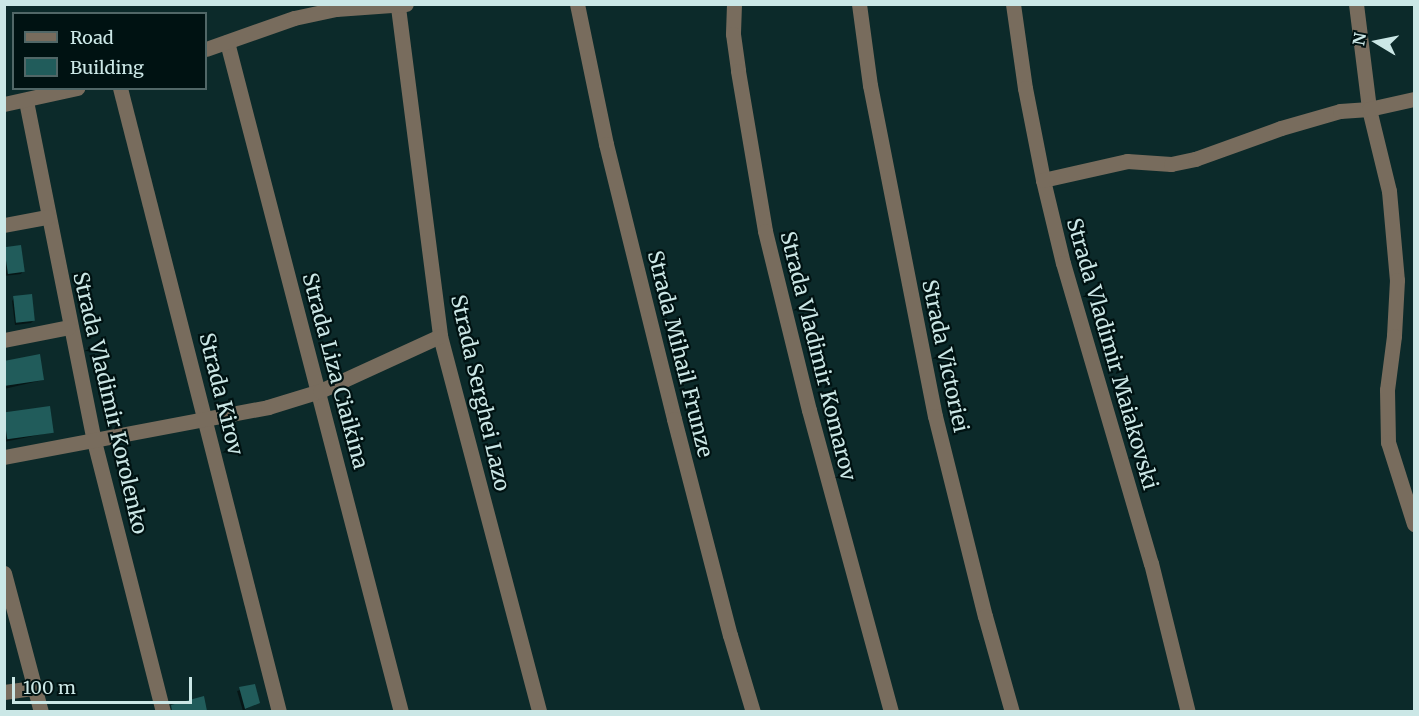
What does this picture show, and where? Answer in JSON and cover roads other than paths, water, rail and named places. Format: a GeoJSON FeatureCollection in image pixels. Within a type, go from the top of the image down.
{"type":"FeatureCollection","features":[{"type":"Feature","properties":{"kind":"street","name":"Strada Mihail Frunze"},"geometry":{"type":"LineString","coordinates":[[577,4],[606,144],[674,419],[753,711]]}},
{"type":"Feature","properties":{"kind":"street","name":"Strada Vladimir Komarov"},"geometry":{"type":"LineString","coordinates":[[734,4],[733,34],[738,71],[765,231],[809,410],[891,711]]}},
{"type":"Feature","properties":{"kind":"street","name":"Strada Victoriei"},"geometry":{"type":"LineString","coordinates":[[859,4],[872,96],[935,416],[985,616],[1012,711]]}},
{"type":"Feature","properties":{"kind":"street","name":"Strada Vladimir Maiakovski"},"geometry":{"type":"LineString","coordinates":[[1013,4],[1025,88],[1043,180],[1088,352],[1151,562],[1188,711]]}},
{"type":"Feature","properties":{"kind":"street"},"geometry":{"type":"LineString","coordinates":[[1356,4],[1369,109],[1389,191],[1397,280],[1387,390],[1388,442],[1409,491],[1414,524]]}},
{"type":"Feature","properties":{"kind":"street"},"geometry":{"type":"LineString","coordinates":[[207,50],[294,18],[336,9],[402,6]]}},
{"type":"Feature","properties":{"kind":"street","name":"Strada Serghei Lazo"},"geometry":{"type":"LineString","coordinates":[[402,6],[440,336],[539,711]]}},
{"type":"Feature","properties":{"kind":"street","name":"Strada Liza Ciaikina"},"geometry":{"type":"LineString","coordinates":[[227,42],[320,391],[400,711]]}},
{"type":"Feature","properties":{"kind":"street"},"geometry":{"type":"LineString","coordinates":[[4,104],[69,90]]}},
{"type":"Feature","properties":{"kind":"street","name":"Strada Kirov"},"geometry":{"type":"LineString","coordinates":[[121,90],[207,420],[279,711]]}},
{"type":"Feature","properties":{"kind":"street"},"geometry":{"type":"LineString","coordinates":[[1043,180],[1127,161],[1171,164],[1195,159],[1281,128],[1341,111],[1369,109],[1414,99]]}},
{"type":"Feature","properties":{"kind":"street","name":"Strada Vladimir Korolenko"},"geometry":{"type":"LineString","coordinates":[[26,101],[47,217],[94,441],[163,711]]}},
{"type":"Feature","properties":{"kind":"street"},"geometry":{"type":"LineString","coordinates":[[4,225],[47,217]]}},
{"type":"Feature","properties":{"kind":"street"},"geometry":{"type":"LineString","coordinates":[[4,340],[69,327]]}},
{"type":"Feature","properties":{"kind":"street"},"geometry":{"type":"LineString","coordinates":[[4,457],[268,407],[320,391],[440,336]]}},
{"type":"Feature","properties":{"kind":"street"},"geometry":{"type":"LineString","coordinates":[[5,573],[41,711]]}},
{"type":"Feature","properties":{"kind":"street"},"geometry":{"type":"LineString","coordinates":[[4,692],[34,688]]}}]}
